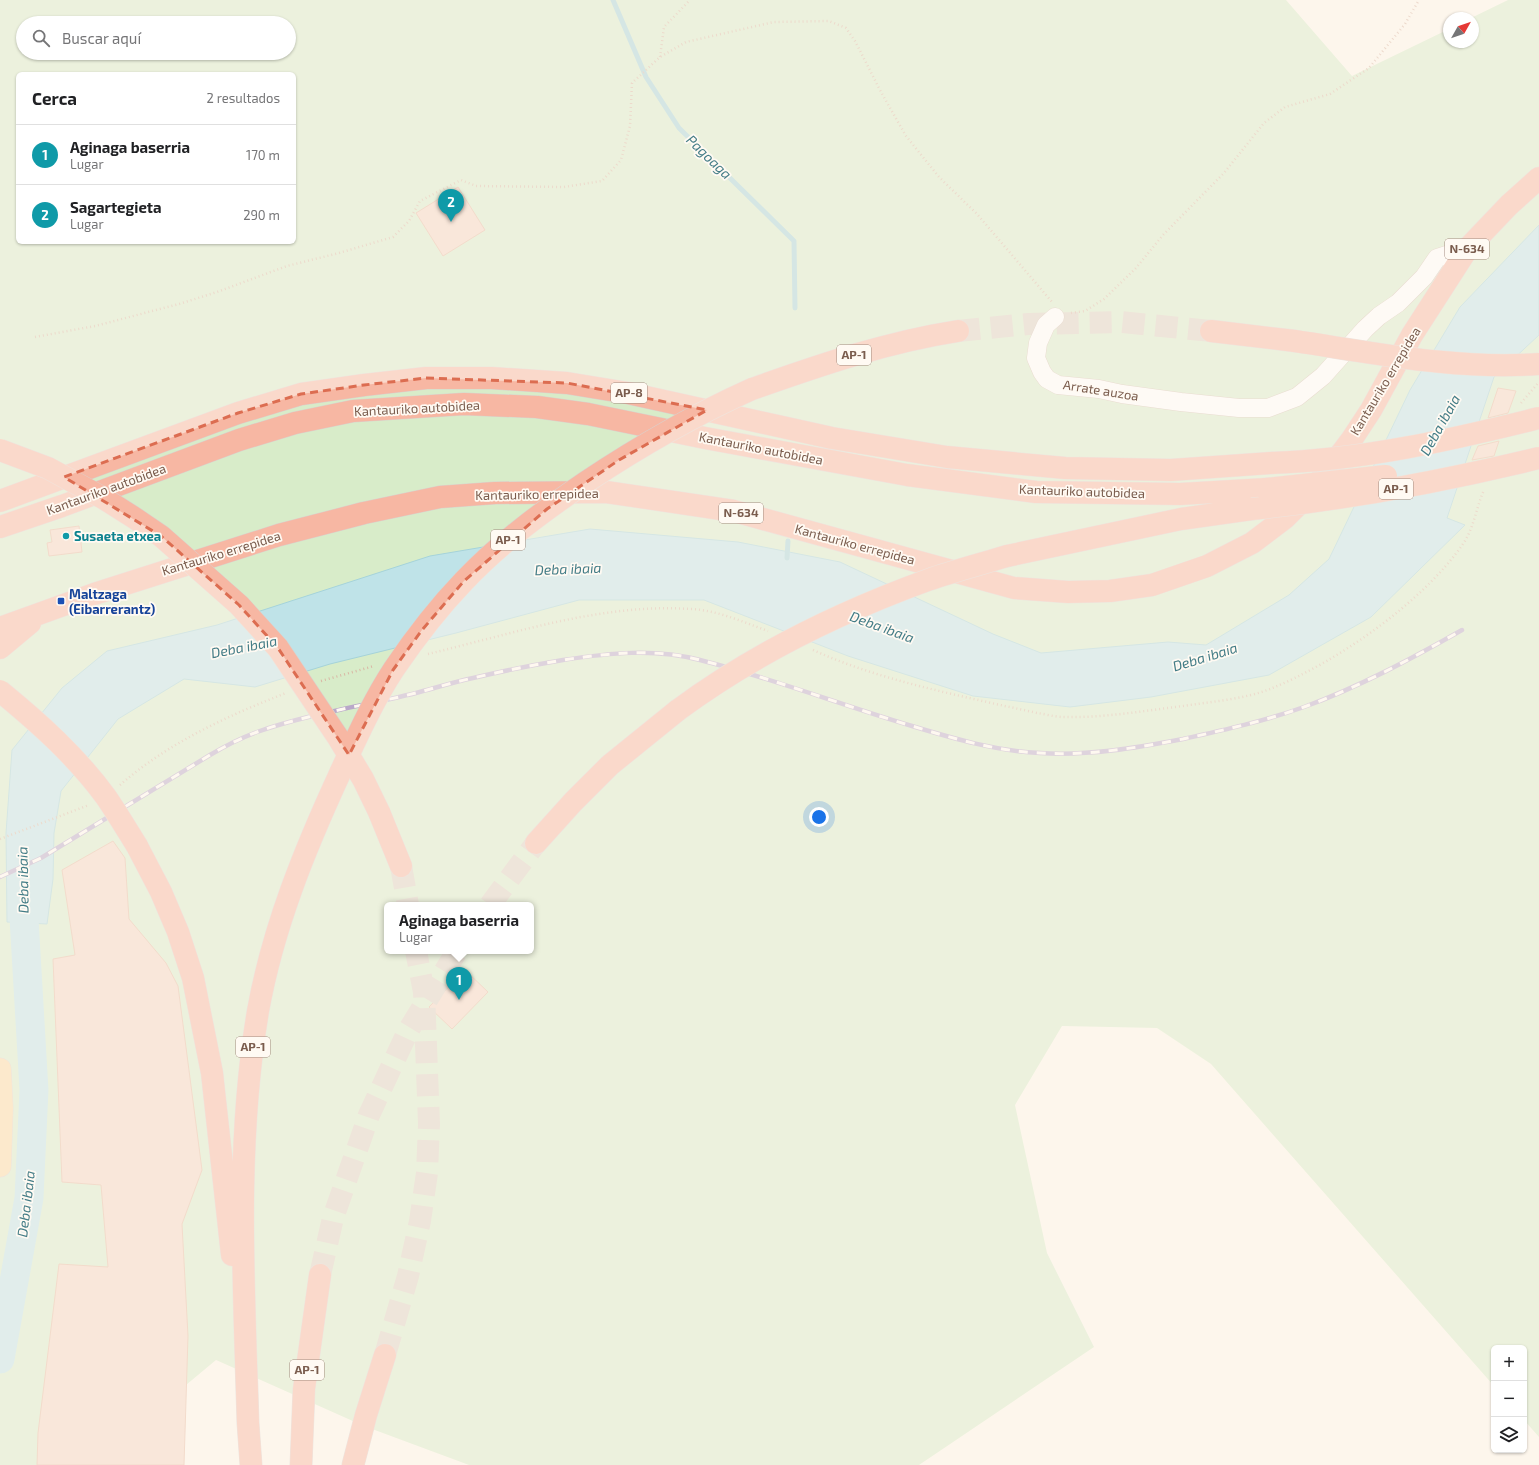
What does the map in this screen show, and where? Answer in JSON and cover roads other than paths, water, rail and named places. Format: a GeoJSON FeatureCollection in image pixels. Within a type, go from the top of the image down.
{"type":"FeatureCollection","features":[{"type":"Feature","properties":{"kind":"highway","name":"Kantauriko errepidea"},"geometry":{"type":"LineString","coordinates":[[0,628],[157,573],[286,533],[364,513],[440,497],[496,493],[606,492],[734,511],[1014,588],[1068,592],[1110,591],[1152,585],[1208,566],[1252,543],[1285,518],[1305,498],[1325,475],[1371,410],[1412,335],[1468,248],[1509,205],[1539,178]]}},
{"type":"Feature","properties":{"kind":"highway","name":"AP-1"},"geometry":{"type":"LineString","coordinates":[[251,1465],[248,1423],[242,1167],[249,1072],[258,1011],[270,956],[284,907],[312,835],[365,721],[393,670],[422,630],[464,581],[508,540],[547,509],[618,460],[672,428],[723,402],[752,390],[814,367],[877,348],[927,336],[958,331]]}},
{"type":"Feature","properties":{"kind":"highway"},"geometry":{"type":"LineString","coordinates":[[1211,331],[1453,363],[1539,364]]}},
{"type":"Feature","properties":{"kind":"highway","name":"Kantauriko autobidea"},"geometry":{"type":"LineString","coordinates":[[0,501],[238,413],[301,394],[426,378],[492,378],[567,383],[642,396],[832,438],[947,457],[1065,468],[1171,470],[1271,463],[1310,462],[1399,449],[1539,418]]}},
{"type":"Feature","properties":{"kind":"highway","name":"Kantauriko autobidea"},"geometry":{"type":"LineString","coordinates":[[0,527],[62,506],[239,440],[295,423],[353,411],[464,404],[537,407],[588,414],[705,438],[907,475],[1036,492],[1180,494],[1266,489],[1407,473],[1539,449]]}},
{"type":"Feature","properties":{"kind":"highway"},"geometry":{"type":"LineString","coordinates":[[0,450],[48,468],[103,498],[133,517],[161,536],[240,605],[278,648],[364,779],[380,812],[401,866]]}},
{"type":"Feature","properties":{"kind":"highway","name":"AP-1"},"geometry":{"type":"LineString","coordinates":[[536,843],[572,802],[610,764],[703,692],[742,667],[816,628],[878,599],[923,582],[1007,556],[1181,519],[1284,506],[1411,486],[1472,474],[1539,458]]}},
{"type":"Feature","properties":{"kind":"highway","name":"N-634"},"geometry":{"type":"LineString","coordinates":[[0,648],[40,614]]}},
{"type":"Feature","properties":{"kind":"highway"},"geometry":{"type":"LineString","coordinates":[[0,691],[35,719],[68,751],[106,797],[137,846],[161,892],[178,932],[193,978],[212,1073],[238,1310],[246,1337]]}},
{"type":"Feature","properties":{"kind":"highway","name":"AP-1"},"geometry":{"type":"LineString","coordinates":[[301,1465],[304,1389],[320,1275]]}},
{"type":"Feature","properties":{"kind":"highway"},"geometry":{"type":"LineString","coordinates":[[353,1465],[366,1415],[385,1355]]}},
{"type":"Feature","properties":{"kind":"main road"},"geometry":{"type":"LineString","coordinates":[[0,1069],[2,1108],[2,1149],[0,1166]]}},
{"type":"Feature","properties":{"kind":"street","name":"Arrate auzoa"},"geometry":{"type":"LineString","coordinates":[[1059,316],[1046,326],[1038,343],[1036,358],[1047,379],[1058,385],[1100,388],[1122,394],[1181,402],[1239,408],[1268,408],[1297,397],[1323,376],[1365,329],[1379,316],[1398,303],[1424,277],[1437,258],[1468,248]]}},
{"type":"Feature","properties":{"kind":"water"},"geometry":{"type":"Polygon","coordinates":[[[1539,225],[1539,335],[1494,377],[1447,518],[1465,525],[1371,617],[1269,675],[1151,697],[1070,707],[973,696],[848,656],[704,600],[579,600],[456,633],[330,664],[255,687],[184,679],[118,719],[61,791],[54,833],[53,879],[47,924],[7,922],[6,833],[12,750],[62,688],[107,651],[217,625],[430,556],[590,529],[738,542],[840,562],[993,634],[1041,653],[1168,642],[1206,645],[1289,595],[1329,559],[1410,390],[1460,307],[1539,225]]]}},
{"type":"Feature","properties":{"kind":"waterway","name":"Pagoaga"},"geometry":{"type":"LineString","coordinates":[[613,0],[646,77],[679,128],[794,241],[795,308]]}},
{"type":"Feature","properties":{"kind":"waterway","name":"Pagoaga"},"geometry":{"type":"LineString","coordinates":[[787,558],[788,541]]}},
{"type":"Feature","properties":{"kind":"waterway","name":"Deba ibaia"},"geometry":{"type":"LineString","coordinates":[[0,1359],[29,1198],[34,1090],[22,884]]}},
{"type":"Feature","properties":{"kind":"tunnel"},"geometry":{"type":"LineString","coordinates":[[958,331],[1028,324],[1121,322],[1211,331]]}},
{"type":"Feature","properties":{"kind":"tunnel"},"geometry":{"type":"LineString","coordinates":[[492,902],[536,843]]}},
{"type":"Feature","properties":{"kind":"tunnel"},"geometry":{"type":"LineString","coordinates":[[401,866],[407,902]]}},
{"type":"Feature","properties":{"kind":"tunnel"},"geometry":{"type":"LineString","coordinates":[[385,1355],[408,1276],[420,1221],[427,1173],[429,1124],[424,992],[417,954]]}},
{"type":"Feature","properties":{"kind":"tunnel"},"geometry":{"type":"LineString","coordinates":[[320,1275],[333,1218],[369,1115],[408,1031],[455,954]]}},
{"type":"Feature","properties":{"kind":"railway"},"geometry":{"type":"LineString","coordinates":[[0,877],[41,858],[216,752],[257,732],[296,720],[518,668],[563,660],[597,655],[632,653],[683,656],[754,675],[885,718],[960,740],[1007,750],[1058,754],[1130,748],[1183,739],[1274,717],[1345,691],[1404,662],[1462,630]]}},
{"type":"Feature","properties":{"kind":"place","name":"Sagartegieta"},"geometry":{"type":"Point","coordinates":[451,222]}},
{"type":"Feature","properties":{"kind":"place","name":"Susaeta etxea"},"geometry":{"type":"Point","coordinates":[66,536]}},
{"type":"Feature","properties":{"kind":"place","name":"Maltzaga (Eibarrerantz)"},"geometry":{"type":"Point","coordinates":[61,601]}},
{"type":"Feature","properties":{"kind":"place","name":"Aginaga baserria"},"geometry":{"type":"Point","coordinates":[459,1000]}}]}
